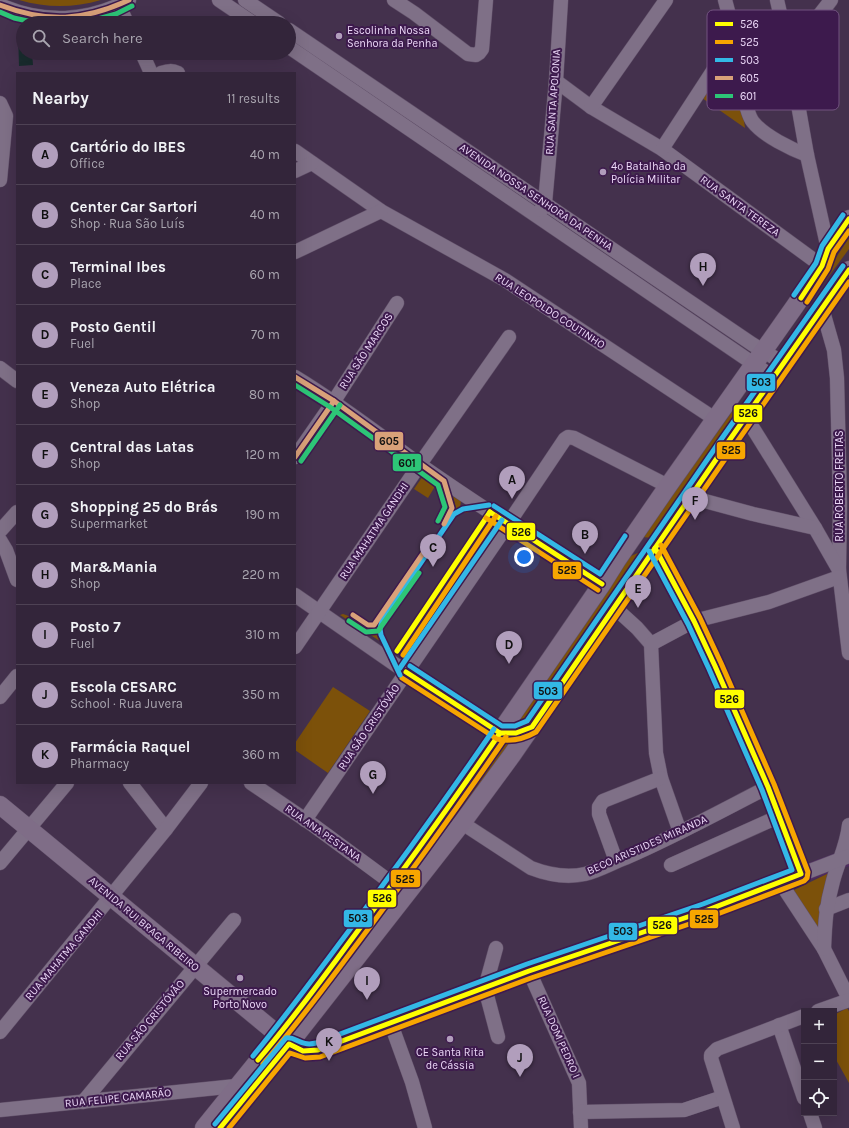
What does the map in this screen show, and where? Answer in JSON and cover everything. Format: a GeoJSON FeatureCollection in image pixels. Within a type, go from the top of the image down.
{"type":"FeatureCollection","features":[{"type":"Feature","properties":{"kind":"main road"},"geometry":{"type":"LineString","coordinates":[[220,1128],[284,1040],[500,733],[668,486],[822,266],[828,249],[849,219]]}},
{"type":"Feature","properties":{"kind":"main road"},"geometry":{"type":"LineString","coordinates":[[204,1128],[236,1086],[284,1040],[462,823],[532,727],[778,370],[849,270]]}},
{"type":"Feature","properties":{"kind":"main road"},"geometry":{"type":"LineString","coordinates":[[746,417],[741,408],[741,399],[756,376],[759,357]]}},
{"type":"Feature","properties":{"kind":"main road"},"geometry":{"type":"LineString","coordinates":[[624,550],[640,545],[655,548]]}},
{"type":"Feature","properties":{"kind":"main road"},"geometry":{"type":"LineString","coordinates":[[500,733],[514,734],[532,727]]}},
{"type":"Feature","properties":{"kind":"main road","name":"AVENIDA RUI BRAGA RIBEIRO"},"geometry":{"type":"LineString","coordinates":[[0,804],[284,1040]]}},
{"type":"Feature","properties":{"kind":"street"},"geometry":{"type":"LineString","coordinates":[[220,0],[251,16]]}},
{"type":"Feature","properties":{"kind":"street"},"geometry":{"type":"LineString","coordinates":[[245,0],[255,16]]}},
{"type":"Feature","properties":{"kind":"street"},"geometry":{"type":"LineString","coordinates":[[394,0],[414,6],[468,54],[476,55],[482,50],[486,0]]}},
{"type":"Feature","properties":{"kind":"street"},"geometry":{"type":"LineString","coordinates":[[591,107],[666,0]]}},
{"type":"Feature","properties":{"kind":"street"},"geometry":{"type":"LineString","coordinates":[[725,0],[728,10]]}},
{"type":"Feature","properties":{"kind":"street"},"geometry":{"type":"LineString","coordinates":[[777,0],[779,10]]}},
{"type":"Feature","properties":{"kind":"street"},"geometry":{"type":"LineString","coordinates":[[824,10],[831,0]]}},
{"type":"Feature","properties":{"kind":"street"},"geometry":{"type":"LineString","coordinates":[[85,16],[92,15],[124,3],[126,16]]}},
{"type":"Feature","properties":{"kind":"street","name":"RUA SANTA APOLONIA"},"geometry":{"type":"LineString","coordinates":[[545,203],[563,3]]}},
{"type":"Feature","properties":{"kind":"street"},"geometry":{"type":"LineString","coordinates":[[0,5],[23,14],[36,16]]}},
{"type":"Feature","properties":{"kind":"street","name":"AVENIDA NOSSA SENHORA DA PENHA"},"geometry":{"type":"LineString","coordinates":[[296,35],[722,323],[759,357],[778,370]]}},
{"type":"Feature","properties":{"kind":"street","name":"AVENIDA NOSSA SENHORA DA PENHA"},"geometry":{"type":"LineString","coordinates":[[296,52],[714,336],[759,357]]}},
{"type":"Feature","properties":{"kind":"street"},"geometry":{"type":"LineString","coordinates":[[145,60],[151,72]]}},
{"type":"Feature","properties":{"kind":"street"},"geometry":{"type":"LineString","coordinates":[[164,72],[176,72]]}},
{"type":"Feature","properties":{"kind":"street"},"geometry":{"type":"LineString","coordinates":[[662,150],[707,80]]}},
{"type":"Feature","properties":{"kind":"street","name":"RUA SANTA TEREZA"},"geometry":{"type":"LineString","coordinates":[[556,81],[591,107],[662,150],[822,266]]}},
{"type":"Feature","properties":{"kind":"street"},"geometry":{"type":"LineString","coordinates":[[0,102],[6,116],[6,121],[0,180]]}},
{"type":"Feature","properties":{"kind":"street"},"geometry":{"type":"LineString","coordinates":[[747,110],[749,116],[760,128],[789,148],[808,155]]}},
{"type":"Feature","properties":{"kind":"street"},"geometry":{"type":"LineString","coordinates":[[800,110],[828,249]]}},
{"type":"Feature","properties":{"kind":"street"},"geometry":{"type":"LineString","coordinates":[[404,126],[412,113]]}},
{"type":"Feature","properties":{"kind":"street","name":"RUA LEOPOLDO COUTINHO"},"geometry":{"type":"LineString","coordinates":[[296,152],[381,211],[505,280],[715,419]]}},
{"type":"Feature","properties":{"kind":"street"},"geometry":{"type":"LineString","coordinates":[[469,169],[477,157]]}},
{"type":"Feature","properties":{"kind":"street"},"geometry":{"type":"LineString","coordinates":[[296,170],[312,162]]}},
{"type":"Feature","properties":{"kind":"street"},"geometry":{"type":"LineString","coordinates":[[537,216],[545,203]]}},
{"type":"Feature","properties":{"kind":"street"},"geometry":{"type":"LineString","coordinates":[[296,252],[381,211]]}},
{"type":"Feature","properties":{"kind":"street"},"geometry":{"type":"LineString","coordinates":[[669,305],[677,293]]}},
{"type":"Feature","properties":{"kind":"street","name":"RUA SÃO MARCOS"},"geometry":{"type":"LineString","coordinates":[[296,456],[334,401],[397,303]]}},
{"type":"Feature","properties":{"kind":"street","name":"RUA ROBERTO FREITAS"},"geometry":{"type":"LineString","coordinates":[[822,308],[834,350],[837,378],[840,503],[839,574]]}},
{"type":"Feature","properties":{"kind":"street"},"geometry":{"type":"LineString","coordinates":[[714,336],[722,323]]}},
{"type":"Feature","properties":{"kind":"street","name":"RUA MAHATMA GANDHI"},"geometry":{"type":"LineString","coordinates":[[296,646],[509,337]]}},
{"type":"Feature","properties":{"kind":"street"},"geometry":{"type":"LineString","coordinates":[[0,368],[16,380]]}},
{"type":"Feature","properties":{"kind":"street"},"geometry":{"type":"LineString","coordinates":[[296,378],[334,401],[420,464],[508,524],[602,584]]}},
{"type":"Feature","properties":{"kind":"street"},"geometry":{"type":"LineString","coordinates":[[746,417],[814,528],[839,574],[849,653]]}},
{"type":"Feature","properties":{"kind":"street","name":"RUA SÃO CRISTÓVÃO"},"geometry":{"type":"LineString","coordinates":[[305,820],[565,439],[568,437],[574,438],[668,486]]}},
{"type":"Feature","properties":{"kind":"street"},"geometry":{"type":"LineString","coordinates":[[690,497],[753,514],[814,528]]}},
{"type":"Feature","properties":{"kind":"street"},"geometry":{"type":"LineString","coordinates":[[0,532],[16,513]]}},
{"type":"Feature","properties":{"kind":"street"},"geometry":{"type":"LineString","coordinates":[[0,540],[14,564],[16,575]]}},
{"type":"Feature","properties":{"kind":"street"},"geometry":{"type":"LineString","coordinates":[[655,548],[694,621],[780,816],[801,874]]}},
{"type":"Feature","properties":{"kind":"street"},"geometry":{"type":"LineString","coordinates":[[651,644],[694,621],[769,602],[839,574]]}},
{"type":"Feature","properties":{"kind":"street"},"geometry":{"type":"LineString","coordinates":[[296,596],[406,672],[500,733]]}},
{"type":"Feature","properties":{"kind":"street"},"geometry":{"type":"LineString","coordinates":[[614,607],[637,628],[651,644],[656,753],[661,778],[680,832]]}},
{"type":"Feature","properties":{"kind":"street"},"geometry":{"type":"LineString","coordinates":[[0,697],[16,677]]}},
{"type":"Feature","properties":{"kind":"street"},"geometry":{"type":"LineString","coordinates":[[616,861],[599,814],[599,807],[603,801],[661,778]]}},
{"type":"Feature","properties":{"kind":"street"},"geometry":{"type":"LineString","coordinates":[[0,863],[66,784]]}},
{"type":"Feature","properties":{"kind":"street"},"geometry":{"type":"LineString","coordinates":[[131,784],[166,829]]}},
{"type":"Feature","properties":{"kind":"street","name":"RUA MAHATMA GANDHI"},"geometry":{"type":"LineString","coordinates":[[0,1032],[112,897],[200,784]]}},
{"type":"Feature","properties":{"kind":"street","name":"RUA ANA PESTANA"},"geometry":{"type":"LineString","coordinates":[[253,784],[393,884]]}},
{"type":"Feature","properties":{"kind":"street","name":"BECO ARISTIDES MIRANDA"},"geometry":{"type":"LineString","coordinates":[[462,823],[531,868],[543,873],[572,876],[587,874],[616,861],[680,832],[768,788]]}},
{"type":"Feature","properties":{"kind":"street"},"geometry":{"type":"LineString","coordinates":[[671,865],[780,816]]}},
{"type":"Feature","properties":{"kind":"street"},"geometry":{"type":"LineString","coordinates":[[824,949],[826,909],[833,880],[845,858],[849,825]]}},
{"type":"Feature","properties":{"kind":"street"},"geometry":{"type":"LineString","coordinates":[[284,1040],[299,1050],[313,1052],[529,971],[744,896],[845,858]]}},
{"type":"Feature","properties":{"kind":"street"},"geometry":{"type":"LineString","coordinates":[[780,882],[824,949],[849,1000],[826,1008]]}},
{"type":"Feature","properties":{"kind":"street"},"geometry":{"type":"LineString","coordinates":[[826,909],[849,900]]}},
{"type":"Feature","properties":{"kind":"street","name":"RUA SÃO CRISTÓVÃO"},"geometry":{"type":"LineString","coordinates":[[83,1102],[234,920]]}},
{"type":"Feature","properties":{"kind":"street"},"geometry":{"type":"LineString","coordinates":[[810,929],[814,932],[818,932],[825,925]]}},
{"type":"Feature","properties":{"kind":"street"},"geometry":{"type":"LineString","coordinates":[[496,948],[485,988],[498,1037]]}},
{"type":"Feature","properties":{"kind":"street","name":"RUA DOM PEDRO I"},"geometry":{"type":"LineString","coordinates":[[529,971],[579,1083],[581,1128]]}},
{"type":"Feature","properties":{"kind":"street"},"geometry":{"type":"LineString","coordinates":[[734,1128],[722,1097],[710,1058],[711,1055],[716,1049],[801,1017]]}},
{"type":"Feature","properties":{"kind":"street"},"geometry":{"type":"LineString","coordinates":[[390,1024],[412,1082],[425,1128]]}},
{"type":"Feature","properties":{"kind":"street"},"geometry":{"type":"LineString","coordinates":[[779,1025],[801,1089]]}},
{"type":"Feature","properties":{"kind":"street","name":"RUA FELIPE CAMARÃO"},"geometry":{"type":"LineString","coordinates":[[0,1110],[236,1086]]}},
{"type":"Feature","properties":{"kind":"street"},"geometry":{"type":"LineString","coordinates":[[580,1112],[684,1110],[722,1097]]}},
{"type":"Feature","properties":{"kind":"street"},"geometry":{"type":"LineString","coordinates":[[811,1116],[816,1128]]}},
{"type":"Feature","properties":{"kind":"shaded area"},"geometry":{"type":"Polygon","coordinates":[[[19,0],[101,0],[70,6],[50,6],[19,0]]]}},
{"type":"Feature","properties":{"kind":"shaded area"},"geometry":{"type":"Polygon","coordinates":[[[19,60],[33,60],[33,65],[19,66],[19,60]]]}},
{"type":"Feature","properties":{"kind":"shaded area"},"geometry":{"type":"Polygon","coordinates":[[[707,90],[707,101],[702,98],[707,90]]]}},
{"type":"Feature","properties":{"kind":"shaded area"},"geometry":{"type":"Polygon","coordinates":[[[719,110],[742,110],[745,128],[719,110]]]}},
{"type":"Feature","properties":{"kind":"shaded area"},"geometry":{"type":"Polygon","coordinates":[[[849,238],[849,249],[823,284],[820,282],[849,238]]]}},
{"type":"Feature","properties":{"kind":"shaded area"},"geometry":{"type":"Polygon","coordinates":[[[734,409],[739,413],[653,538],[642,537],[734,409]]]}},
{"type":"Feature","properties":{"kind":"shaded area"},"geometry":{"type":"Polygon","coordinates":[[[423,476],[434,483],[434,488],[428,498],[414,489],[423,476]]]}},
{"type":"Feature","properties":{"kind":"shaded area"},"geometry":{"type":"Polygon","coordinates":[[[453,496],[461,501],[460,508],[467,505],[475,510],[466,513],[457,513],[453,496]]]}},
{"type":"Feature","properties":{"kind":"shaded area"},"geometry":{"type":"Polygon","coordinates":[[[642,551],[524,723],[521,721],[520,718],[629,557],[642,551]]]}},
{"type":"Feature","properties":{"kind":"shaded area"},"geometry":{"type":"Polygon","coordinates":[[[343,614],[370,632],[375,632],[381,624],[392,649],[340,615],[343,614]]]}},
{"type":"Feature","properties":{"kind":"shaded area"},"geometry":{"type":"Polygon","coordinates":[[[425,630],[418,641],[413,638],[410,642],[415,646],[412,650],[408,648],[407,644],[415,633],[425,630]]]}},
{"type":"Feature","properties":{"kind":"shaded area"},"geometry":{"type":"Polygon","coordinates":[[[333,687],[370,711],[328,773],[296,751],[296,742],[333,687]]]}},
{"type":"Feature","properties":{"kind":"shaded area"},"geometry":{"type":"Polygon","coordinates":[[[505,740],[514,742],[360,946],[505,740]]]}},
{"type":"Feature","properties":{"kind":"shaded area"},"geometry":{"type":"Polygon","coordinates":[[[849,848],[849,866],[315,1062],[310,1046],[849,848]]]}},
{"type":"Feature","properties":{"kind":"shaded area"},"geometry":{"type":"Polygon","coordinates":[[[833,871],[821,927],[813,928],[790,892],[833,871]]]}},
{"type":"Feature","properties":{"kind":"shaded area"},"geometry":{"type":"Polygon","coordinates":[[[847,1008],[849,1011],[849,1083],[837,1061],[837,1013],[847,1008]]]}},
{"type":"Feature","properties":{"kind":"transit line","name":"605"},"geometry":{"type":"LineString","coordinates":[[81,16],[112,7],[129,0]]}},
{"type":"Feature","properties":{"kind":"transit line","name":"605"},"geometry":{"type":"LineString","coordinates":[[0,5],[17,11],[42,16]]}},
{"type":"Feature","properties":{"kind":"transit line","name":"601"},"geometry":{"type":"LineString","coordinates":[[109,16],[132,6]]}},
{"type":"Feature","properties":{"kind":"transit line","name":"601"},"geometry":{"type":"LineString","coordinates":[[0,12],[16,18]]}},
{"type":"Feature","properties":{"kind":"transit line","name":"503"},"geometry":{"type":"LineString","coordinates":[[794,295],[816,263],[822,246],[843,215]]}},
{"type":"Feature","properties":{"kind":"transit line","name":"526"},"geometry":{"type":"LineString","coordinates":[[801,298],[822,266],[828,249],[849,219]]}},
{"type":"Feature","properties":{"kind":"transit line","name":"525"},"geometry":{"type":"LineString","coordinates":[[807,302],[828,269],[834,252],[849,231]]}},
{"type":"Feature","properties":{"kind":"transit line","name":"503"},"geometry":{"type":"LineString","coordinates":[[410,666],[502,726],[515,726],[527,721],[720,441],[843,266]]}},
{"type":"Feature","properties":{"kind":"transit line","name":"526"},"geometry":{"type":"LineString","coordinates":[[406,672],[500,733],[516,733],[532,727],[726,445],[849,270]]}},
{"type":"Feature","properties":{"kind":"transit line","name":"525"},"geometry":{"type":"LineString","coordinates":[[402,678],[497,739],[517,739],[536,732],[849,282]]}},
{"type":"Feature","properties":{"kind":"transit line","name":"605"},"geometry":{"type":"LineString","coordinates":[[296,378],[334,401],[444,481],[452,508],[444,524]]}},
{"type":"Feature","properties":{"kind":"transit line","name":"601"},"geometry":{"type":"LineString","coordinates":[[296,386],[330,407],[438,485],[445,507],[438,521]]}},
{"type":"Feature","properties":{"kind":"transit line","name":"605"},"geometry":{"type":"LineString","coordinates":[[296,456],[334,401]]}},
{"type":"Feature","properties":{"kind":"transit line","name":"601"},"geometry":{"type":"LineString","coordinates":[[301,461],[340,405]]}},
{"type":"Feature","properties":{"kind":"transit line","name":"503"},"geometry":{"type":"LineString","coordinates":[[400,675],[381,635],[380,629],[382,620],[454,514],[463,509],[489,505]]}},
{"type":"Feature","properties":{"kind":"transit line","name":"503"},"geometry":{"type":"LineString","coordinates":[[494,506],[600,574],[625,536]]}},
{"type":"Feature","properties":{"kind":"transit line","name":"526"},"geometry":{"type":"LineString","coordinates":[[490,512],[602,584]]}},
{"type":"Feature","properties":{"kind":"transit line","name":"526"},"geometry":{"type":"LineString","coordinates":[[397,651],[490,512]]}},
{"type":"Feature","properties":{"kind":"transit line","name":"525"},"geometry":{"type":"LineString","coordinates":[[403,655],[496,516]]}},
{"type":"Feature","properties":{"kind":"transit line","name":"525"},"geometry":{"type":"LineString","coordinates":[[486,518],[598,590]]}},
{"type":"Feature","properties":{"kind":"transit line","name":"503"},"geometry":{"type":"LineString","coordinates":[[400,668],[502,520]]}},
{"type":"Feature","properties":{"kind":"transit line","name":"525"},"geometry":{"type":"LineString","coordinates":[[229,1128],[290,1053],[305,1058],[320,1057],[531,978],[707,918],[804,881],[807,878],[808,872],[774,784],[721,663],[700,618],[661,545]]}},
{"type":"Feature","properties":{"kind":"transit line","name":"605"},"geometry":{"type":"LineString","coordinates":[[353,615],[368,625],[374,625],[428,546]]}},
{"type":"Feature","properties":{"kind":"transit line","name":"526"},"geometry":{"type":"LineString","coordinates":[[220,1128],[289,1044],[303,1051],[318,1050],[529,971],[705,911],[801,874],[768,787],[715,666],[694,621],[655,548]]}},
{"type":"Feature","properties":{"kind":"transit line","name":"503"},"geometry":{"type":"LineString","coordinates":[[215,1124],[286,1038],[293,1038],[306,1044],[316,1043],[527,964],[703,904],[792,870],[762,790],[709,669],[688,624],[649,551]]}},
{"type":"Feature","properties":{"kind":"transit line","name":"601"},"geometry":{"type":"LineString","coordinates":[[349,621],[366,632],[378,631],[419,573]]}},
{"type":"Feature","properties":{"kind":"transit line","name":"503"},"geometry":{"type":"LineString","coordinates":[[253,1056],[383,885],[494,729]]}},
{"type":"Feature","properties":{"kind":"transit line","name":"526"},"geometry":{"type":"LineString","coordinates":[[258,1060],[306,1001],[408,863],[500,733]]}},
{"type":"Feature","properties":{"kind":"transit line","name":"525"},"geometry":{"type":"LineString","coordinates":[[263,1064],[311,1005],[414,867],[506,737]]}},
{"type":"Feature","properties":{"kind":"place","name":"Escolinha Nossa Senhora da Penha"},"geometry":{"type":"Point","coordinates":[339,36]}},
{"type":"Feature","properties":{"kind":"place","name":"4º Batalhão da Polícia Militar"},"geometry":{"type":"Point","coordinates":[603,172]}},
{"type":"Feature","properties":{"kind":"place","name":"Mar&Mania"},"geometry":{"type":"Point","coordinates":[703,286]}},
{"type":"Feature","properties":{"kind":"place","name":"Cartório do IBES"},"geometry":{"type":"Point","coordinates":[512,499]}},
{"type":"Feature","properties":{"kind":"place","name":"Central das Latas"},"geometry":{"type":"Point","coordinates":[695,520]}},
{"type":"Feature","properties":{"kind":"place","name":"Center Car Sartori"},"geometry":{"type":"Point","coordinates":[585,554]}},
{"type":"Feature","properties":{"kind":"place","name":"Terminal Ibes"},"geometry":{"type":"Point","coordinates":[433,567]}},
{"type":"Feature","properties":{"kind":"place","name":"Veneza Auto Elétrica"},"geometry":{"type":"Point","coordinates":[638,608]}},
{"type":"Feature","properties":{"kind":"place","name":"Posto Gentil"},"geometry":{"type":"Point","coordinates":[509,664]}},
{"type":"Feature","properties":{"kind":"place","name":"Shopping 25 do Brás"},"geometry":{"type":"Point","coordinates":[373,794]}},
{"type":"Feature","properties":{"kind":"place","name":"Supermercado Porto Novo"},"geometry":{"type":"Point","coordinates":[240,978]}},
{"type":"Feature","properties":{"kind":"place","name":"Posto 7"},"geometry":{"type":"Point","coordinates":[367,1000]}},
{"type":"Feature","properties":{"kind":"place","name":"CE Santa Rita de Cássia"},"geometry":{"type":"Point","coordinates":[450,1039]}},
{"type":"Feature","properties":{"kind":"place","name":"Farmácia Raquel"},"geometry":{"type":"Point","coordinates":[329,1061]}},
{"type":"Feature","properties":{"kind":"place","name":"Escola CESARC"},"geometry":{"type":"Point","coordinates":[520,1077]}}]}
